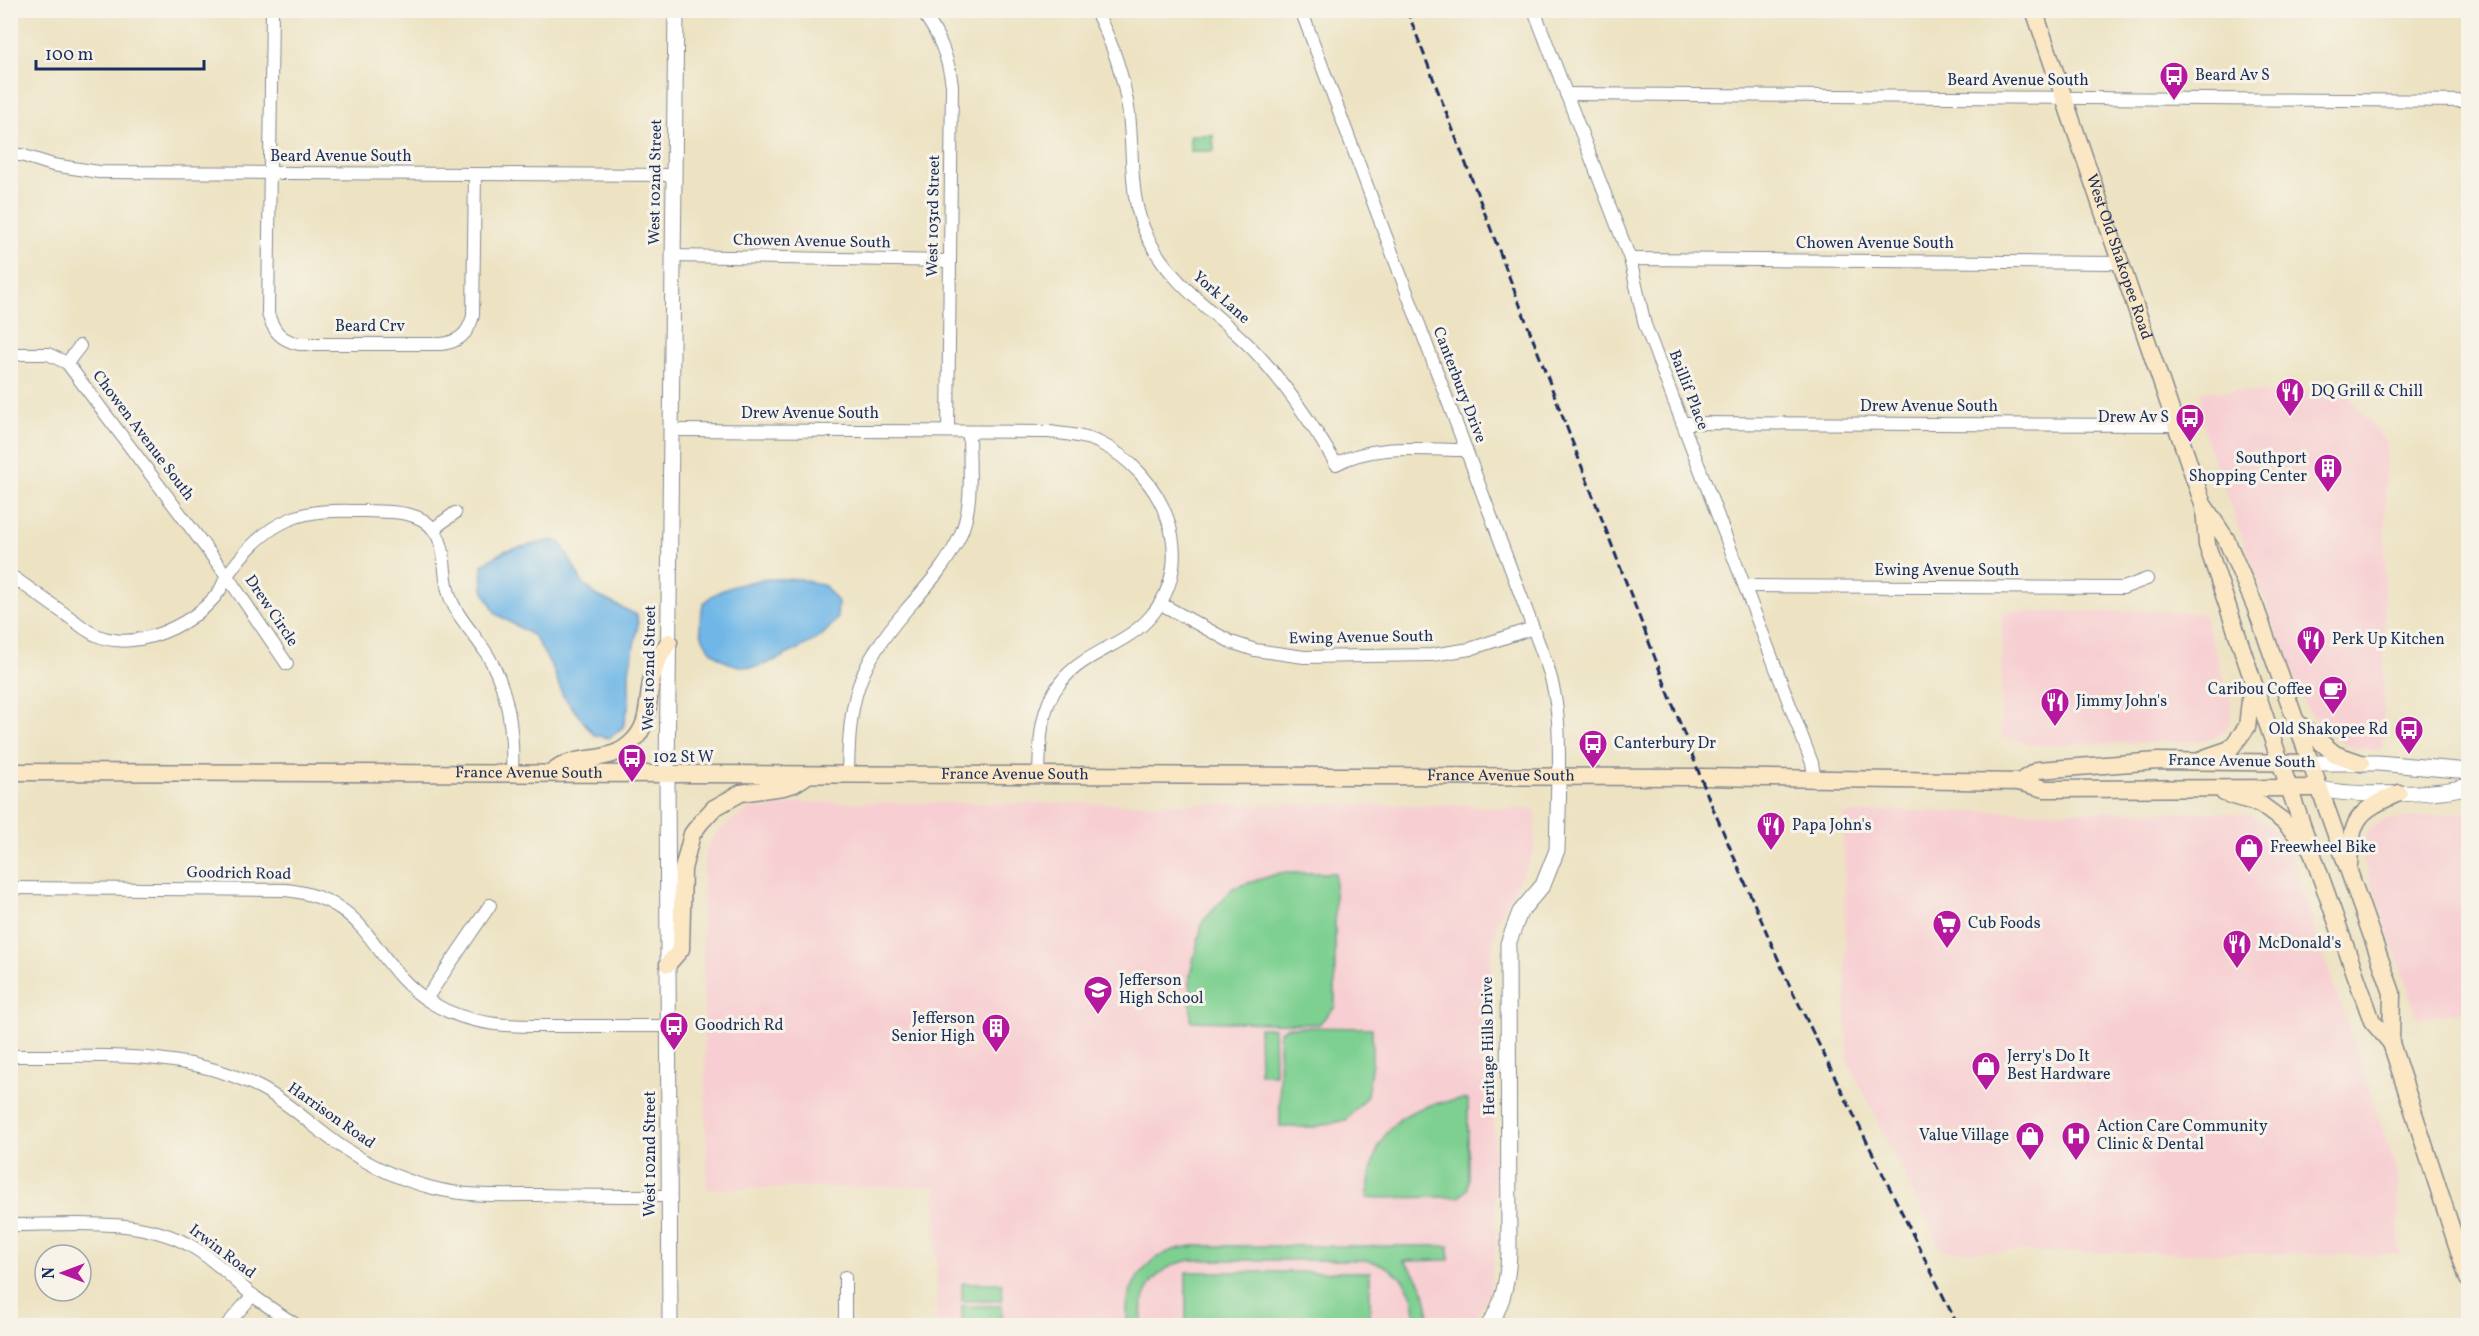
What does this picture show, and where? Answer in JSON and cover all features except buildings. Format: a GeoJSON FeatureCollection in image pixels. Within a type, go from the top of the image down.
{"type":"FeatureCollection","features":[{"type":"Feature","properties":{"kind":"main road","name":"West Old Shakopee Road"},"geometry":{"type":"LineString","coordinates":[[2034,10],[2203,504],[2226,539],[2255,606],[2392,993],[2391,1043],[2469,1279]]}},
{"type":"Feature","properties":{"kind":"main road","name":"West Old Shakopee Road"},"geometry":{"type":"LineString","coordinates":[[2203,504],[2207,545],[2289,788],[2372,1021],[2391,1043]]}},
{"type":"Feature","properties":{"kind":"main road"},"geometry":{"type":"LineString","coordinates":[[550,774],[563,765],[604,758],[621,751],[632,742],[645,724],[653,672],[669,642]]}},
{"type":"Feature","properties":{"kind":"main road"},"geometry":{"type":"LineString","coordinates":[[2194,762],[2230,749],[2247,727],[2253,678]]}},
{"type":"Feature","properties":{"kind":"main road"},"geometry":{"type":"LineString","coordinates":[[2295,719],[2312,737],[2335,754],[2361,763]]}},
{"type":"Feature","properties":{"kind":"main road","name":"France Avenue South"},"geometry":{"type":"LineString","coordinates":[[2019,782],[2038,770],[2158,761],[2309,763]]}},
{"type":"Feature","properties":{"kind":"main road","name":"France Avenue South"},"geometry":{"type":"LineString","coordinates":[[10,772],[1559,777],[2019,782],[2045,789],[2318,788]]}},
{"type":"Feature","properties":{"kind":"main road"},"geometry":{"type":"LineString","coordinates":[[668,964],[681,949],[683,869],[692,834],[714,808],[741,793],[794,784],[808,775]]}},
{"type":"Feature","properties":{"kind":"main road"},"geometry":{"type":"LineString","coordinates":[[2209,788],[2260,804],[2283,821],[2311,849]]}},
{"type":"Feature","properties":{"kind":"main road"},"geometry":{"type":"LineString","coordinates":[[2349,872],[2351,834],[2359,816],[2374,804],[2399,793]]}},
{"type":"Feature","properties":{"kind":"street","name":"Beard Crv"},"geometry":{"type":"LineString","coordinates":[[272,10],[268,314],[278,336],[288,342],[299,344],[441,344],[453,343],[463,337],[470,327],[473,316],[475,174]]}},
{"type":"Feature","properties":{"kind":"street","name":"West 102nd Street"},"geometry":{"type":"LineString","coordinates":[[670,1326],[667,775],[675,10]]}},
{"type":"Feature","properties":{"kind":"street","name":"West 103rd Street"},"geometry":{"type":"LineString","coordinates":[[921,10],[942,43],[949,64],[952,85],[948,431]]}},
{"type":"Feature","properties":{"kind":"street","name":"York Lane"},"geometry":{"type":"LineString","coordinates":[[1095,10],[1107,32],[1122,72],[1129,114],[1132,185],[1137,211],[1161,261],[1178,282],[1231,327],[1260,357],[1293,398],[1336,464],[1351,456],[1383,450],[1466,450]]}},
{"type":"Feature","properties":{"kind":"street","name":"Canterbury Drive"},"geometry":{"type":"LineString","coordinates":[[1300,10],[1555,691],[1560,737],[1559,777]]}},
{"type":"Feature","properties":{"kind":"street","name":"Baillif Place"},"geometry":{"type":"LineString","coordinates":[[1534,10],[1630,259],[1645,325],[1812,763],[1815,781]]}},
{"type":"Feature","properties":{"kind":"street","name":"Beard Avenue South"},"geometry":{"type":"LineString","coordinates":[[1566,94],[2469,101]]}},
{"type":"Feature","properties":{"kind":"street","name":"Beard Avenue South"},"geometry":{"type":"LineString","coordinates":[[10,155],[21,155],[53,165],[99,172],[674,175]]}},
{"type":"Feature","properties":{"kind":"street","name":"Chowen Avenue South"},"geometry":{"type":"LineString","coordinates":[[673,256],[950,261]]}},
{"type":"Feature","properties":{"kind":"street","name":"Chowen Avenue South"},"geometry":{"type":"LineString","coordinates":[[1630,259],[2120,263]]}},
{"type":"Feature","properties":{"kind":"street"},"geometry":{"type":"LineString","coordinates":[[10,354],[48,354],[67,363],[80,346]]}},
{"type":"Feature","properties":{"kind":"street","name":"Chowen Avenue South"},"geometry":{"type":"LineString","coordinates":[[67,363],[227,576]]}},
{"type":"Feature","properties":{"kind":"street","name":"Drew Avenue South"},"geometry":{"type":"LineString","coordinates":[[1683,423],[2175,425]]}},
{"type":"Feature","properties":{"kind":"street","name":"Drew Avenue South"},"geometry":{"type":"LineString","coordinates":[[671,430],[969,432]]}},
{"type":"Feature","properties":{"kind":"street"},"geometry":{"type":"LineString","coordinates":[[848,775],[850,715],[865,667],[892,626],[949,557],[961,535],[968,503],[969,432],[1049,432],[1073,435],[1101,444],[1118,454],[1137,470],[1153,488],[1164,511],[1172,534],[1174,562],[1171,582],[1161,604],[1149,619],[1132,632],[1088,657],[1072,669],[1059,685],[1042,722],[1040,776]]}},
{"type":"Feature","properties":{"kind":"street"},"geometry":{"type":"LineString","coordinates":[[10,575],[95,635],[126,641],[142,639],[164,632],[203,608],[220,591],[227,576],[244,554],[267,533],[294,518],[334,511],[401,512],[414,515],[425,521],[441,542],[450,596],[459,615],[486,652],[506,698],[511,722],[512,774]]}},
{"type":"Feature","properties":{"kind":"street"},"geometry":{"type":"LineString","coordinates":[[433,529],[455,513]]}},
{"type":"Feature","properties":{"kind":"street","name":"Drew Circle"},"geometry":{"type":"LineString","coordinates":[[227,576],[287,664]]}},
{"type":"Feature","properties":{"kind":"street","name":"Ewing Avenue South"},"geometry":{"type":"LineString","coordinates":[[1746,586],[2123,588],[2147,579]]}},
{"type":"Feature","properties":{"kind":"street","name":"Ewing Avenue South"},"geometry":{"type":"LineString","coordinates":[[1161,604],[1231,642],[1271,654],[1304,657],[1432,655],[1470,649],[1533,628]]}},
{"type":"Feature","properties":{"kind":"street","name":"France Avenue South"},"geometry":{"type":"LineString","coordinates":[[2309,763],[2361,763],[2469,771]]}},
{"type":"Feature","properties":{"kind":"street","name":"Heritage Hills Drive"},"geometry":{"type":"LineString","coordinates":[[1488,1326],[1502,1299],[1508,1276],[1508,944],[1520,912],[1543,885],[1557,850],[1559,777]]}},
{"type":"Feature","properties":{"kind":"street","name":"France Avenue South"},"geometry":{"type":"LineString","coordinates":[[2318,788],[2333,793],[2399,793],[2469,786]]}},
{"type":"Feature","properties":{"kind":"street","name":"Goodrich Road"},"geometry":{"type":"LineString","coordinates":[[10,888],[306,892],[324,898],[355,918],[398,972],[426,999],[456,1015],[482,1023],[510,1026],[669,1026]]}},
{"type":"Feature","properties":{"kind":"street"},"geometry":{"type":"LineString","coordinates":[[426,999],[490,905]]}},
{"type":"Feature","properties":{"kind":"street","name":"Harrison Road"},"geometry":{"type":"LineString","coordinates":[[10,1056],[166,1059],[209,1068],[261,1088],[289,1105],[342,1147],[370,1164],[401,1178],[433,1188],[466,1194],[669,1196]]}},
{"type":"Feature","properties":{"kind":"street","name":"Irwin Road"},"geometry":{"type":"LineString","coordinates":[[10,1225],[120,1226],[162,1232],[193,1247],[253,1295],[298,1326]]}},
{"type":"Feature","properties":{"kind":"street"},"geometry":{"type":"LineString","coordinates":[[845,1277],[845,1326]]}},
{"type":"Feature","properties":{"kind":"street"},"geometry":{"type":"LineString","coordinates":[[226,1326],[253,1295]]}},
{"type":"Feature","properties":{"kind":"shaded area"},"geometry":{"type":"Polygon","coordinates":[[[2200,391],[2345,392],[2386,442],[2383,750],[2357,749],[2339,742],[2313,717],[2303,702],[2205,437],[2200,391]]]}},
{"type":"Feature","properties":{"kind":"shaded area"},"geometry":{"type":"Polygon","coordinates":[[[2002,612],[2203,613],[2231,702],[2231,720],[2221,735],[2205,741],[2034,745],[2001,737],[2002,612]]]}},
{"type":"Feature","properties":{"kind":"shaded area","name":"Jefferson High School"},"geometry":{"type":"Polygon","coordinates":[[[800,802],[1458,805],[1536,810],[1534,852],[1498,918],[1491,955],[1496,1243],[1490,1288],[1473,1325],[937,1325],[936,1186],[707,1189],[702,903],[705,853],[718,831],[749,809],[770,808],[800,802]]]}},
{"type":"Feature","properties":{"kind":"shaded area"},"geometry":{"type":"Polygon","coordinates":[[[1896,811],[2217,812],[2251,815],[2277,833],[2291,858],[2398,1175],[2399,1255],[1942,1251],[1847,1059],[1843,814],[1896,811]]]}},
{"type":"Feature","properties":{"kind":"shaded area"},"geometry":{"type":"Polygon","coordinates":[[[2468,812],[2468,1010],[2418,1019],[2363,859],[2366,835],[2373,826],[2384,820],[2468,812]]]}},
{"type":"Feature","properties":{"kind":"green space"},"geometry":{"type":"Polygon","coordinates":[[[1190,135],[1213,135],[1214,151],[1190,151],[1190,135]]]}},
{"type":"Feature","properties":{"kind":"green space"},"geometry":{"type":"Polygon","coordinates":[[[1280,873],[1335,873],[1335,1007],[1319,1024],[1191,1021],[1190,974],[1203,921],[1233,888],[1280,873]]]}},
{"type":"Feature","properties":{"kind":"green space"},"geometry":{"type":"Polygon","coordinates":[[[1286,1027],[1372,1028],[1372,1062],[1367,1096],[1346,1120],[1314,1127],[1280,1127],[1279,1033],[1286,1027]]]}},
{"type":"Feature","properties":{"kind":"green space"},"geometry":{"type":"Polygon","coordinates":[[[1259,1028],[1274,1028],[1275,1074],[1260,1074],[1259,1028]]]}},
{"type":"Feature","properties":{"kind":"green space"},"geometry":{"type":"Polygon","coordinates":[[[1468,1099],[1468,1189],[1459,1197],[1367,1198],[1370,1174],[1376,1154],[1383,1138],[1394,1124],[1407,1114],[1424,1107],[1468,1099]]]}},
{"type":"Feature","properties":{"kind":"green space"},"geometry":{"type":"Polygon","coordinates":[[[1194,1246],[1449,1246],[1449,1260],[1404,1261],[1416,1275],[1424,1290],[1428,1307],[1428,1325],[1413,1325],[1413,1301],[1409,1290],[1395,1273],[1374,1262],[1362,1260],[1194,1260],[1182,1262],[1161,1273],[1147,1290],[1143,1301],[1143,1325],[1128,1325],[1129,1295],[1143,1271],[1165,1254],[1194,1246]]]}},
{"type":"Feature","properties":{"kind":"green space"},"geometry":{"type":"Polygon","coordinates":[[[1186,1272],[1370,1272],[1370,1325],[1186,1325],[1186,1272]]]}},
{"type":"Feature","properties":{"kind":"green space"},"geometry":{"type":"Polygon","coordinates":[[[962,1283],[1002,1283],[1002,1301],[962,1301],[962,1283]]]}},
{"type":"Feature","properties":{"kind":"green space"},"geometry":{"type":"Polygon","coordinates":[[[962,1306],[1002,1306],[1002,1325],[962,1325],[962,1306]]]}},
{"type":"Feature","properties":{"kind":"water"},"geometry":{"type":"Polygon","coordinates":[[[552,540],[561,543],[582,582],[596,595],[637,615],[638,625],[629,671],[629,704],[623,727],[609,738],[594,735],[563,696],[553,669],[534,636],[496,614],[483,590],[482,565],[504,551],[552,540]]]}},
{"type":"Feature","properties":{"kind":"water"},"geometry":{"type":"Polygon","coordinates":[[[768,579],[800,579],[825,586],[838,602],[837,619],[821,636],[761,666],[744,667],[723,660],[707,645],[702,636],[700,626],[703,604],[718,592],[768,579]]]}},
{"type":"Feature","properties":{"kind":"railway"},"geometry":{"type":"LineString","coordinates":[[1407,10],[1709,799],[1788,982],[1958,1326]]}},
{"type":"Feature","properties":{"kind":"place","name":"Beard Av S"},"geometry":{"type":"Point","coordinates":[2174,102]}},
{"type":"Feature","properties":{"kind":"place","name":"DQ Grill & Chill"},"geometry":{"type":"Point","coordinates":[2290,418]}},
{"type":"Feature","properties":{"kind":"place","name":"Drew Av S"},"geometry":{"type":"Point","coordinates":[2190,444]}},
{"type":"Feature","properties":{"kind":"place","name":"Southport Shopping Center"},"geometry":{"type":"Point","coordinates":[2328,494]}},
{"type":"Feature","properties":{"kind":"place","name":"Perk Up Kitchen"},"geometry":{"type":"Point","coordinates":[2311,666]}},
{"type":"Feature","properties":{"kind":"place","name":"Caribou Coffee"},"geometry":{"type":"Point","coordinates":[2333,716]}},
{"type":"Feature","properties":{"kind":"place","name":"Jimmy John's"},"geometry":{"type":"Point","coordinates":[2055,728]}},
{"type":"Feature","properties":{"kind":"place","name":"Old Shakopee Rd"},"geometry":{"type":"Point","coordinates":[2409,756]}},
{"type":"Feature","properties":{"kind":"place","name":"Canterbury Dr"},"geometry":{"type":"Point","coordinates":[1593,770]}},
{"type":"Feature","properties":{"kind":"place","name":"102 St W"},"geometry":{"type":"Point","coordinates":[632,784]}},
{"type":"Feature","properties":{"kind":"place","name":"Papa John's"},"geometry":{"type":"Point","coordinates":[1771,852]}},
{"type":"Feature","properties":{"kind":"place","name":"Freewheel Bike"},"geometry":{"type":"Point","coordinates":[2249,874]}},
{"type":"Feature","properties":{"kind":"place","name":"Cub Foods"},"geometry":{"type":"Point","coordinates":[1947,950]}},
{"type":"Feature","properties":{"kind":"place","name":"McDonald's"},"geometry":{"type":"Point","coordinates":[2237,970]}},
{"type":"Feature","properties":{"kind":"place","name":"Jefferson High School"},"geometry":{"type":"Point","coordinates":[1098,1016]}},
{"type":"Feature","properties":{"kind":"place","name":"Goodrich Rd"},"geometry":{"type":"Point","coordinates":[674,1052]}},
{"type":"Feature","properties":{"kind":"place","name":"Jefferson Senior High"},"geometry":{"type":"Point","coordinates":[996,1054]}},
{"type":"Feature","properties":{"kind":"place","name":"Jerry's Do It Best Hardware"},"geometry":{"type":"Point","coordinates":[1986,1092]}},
{"type":"Feature","properties":{"kind":"place","name":"Value Village"},"geometry":{"type":"Point","coordinates":[2030,1162]}},
{"type":"Feature","properties":{"kind":"place","name":"Action Care Community Clinic & Dental"},"geometry":{"type":"Point","coordinates":[2076,1162]}}]}
